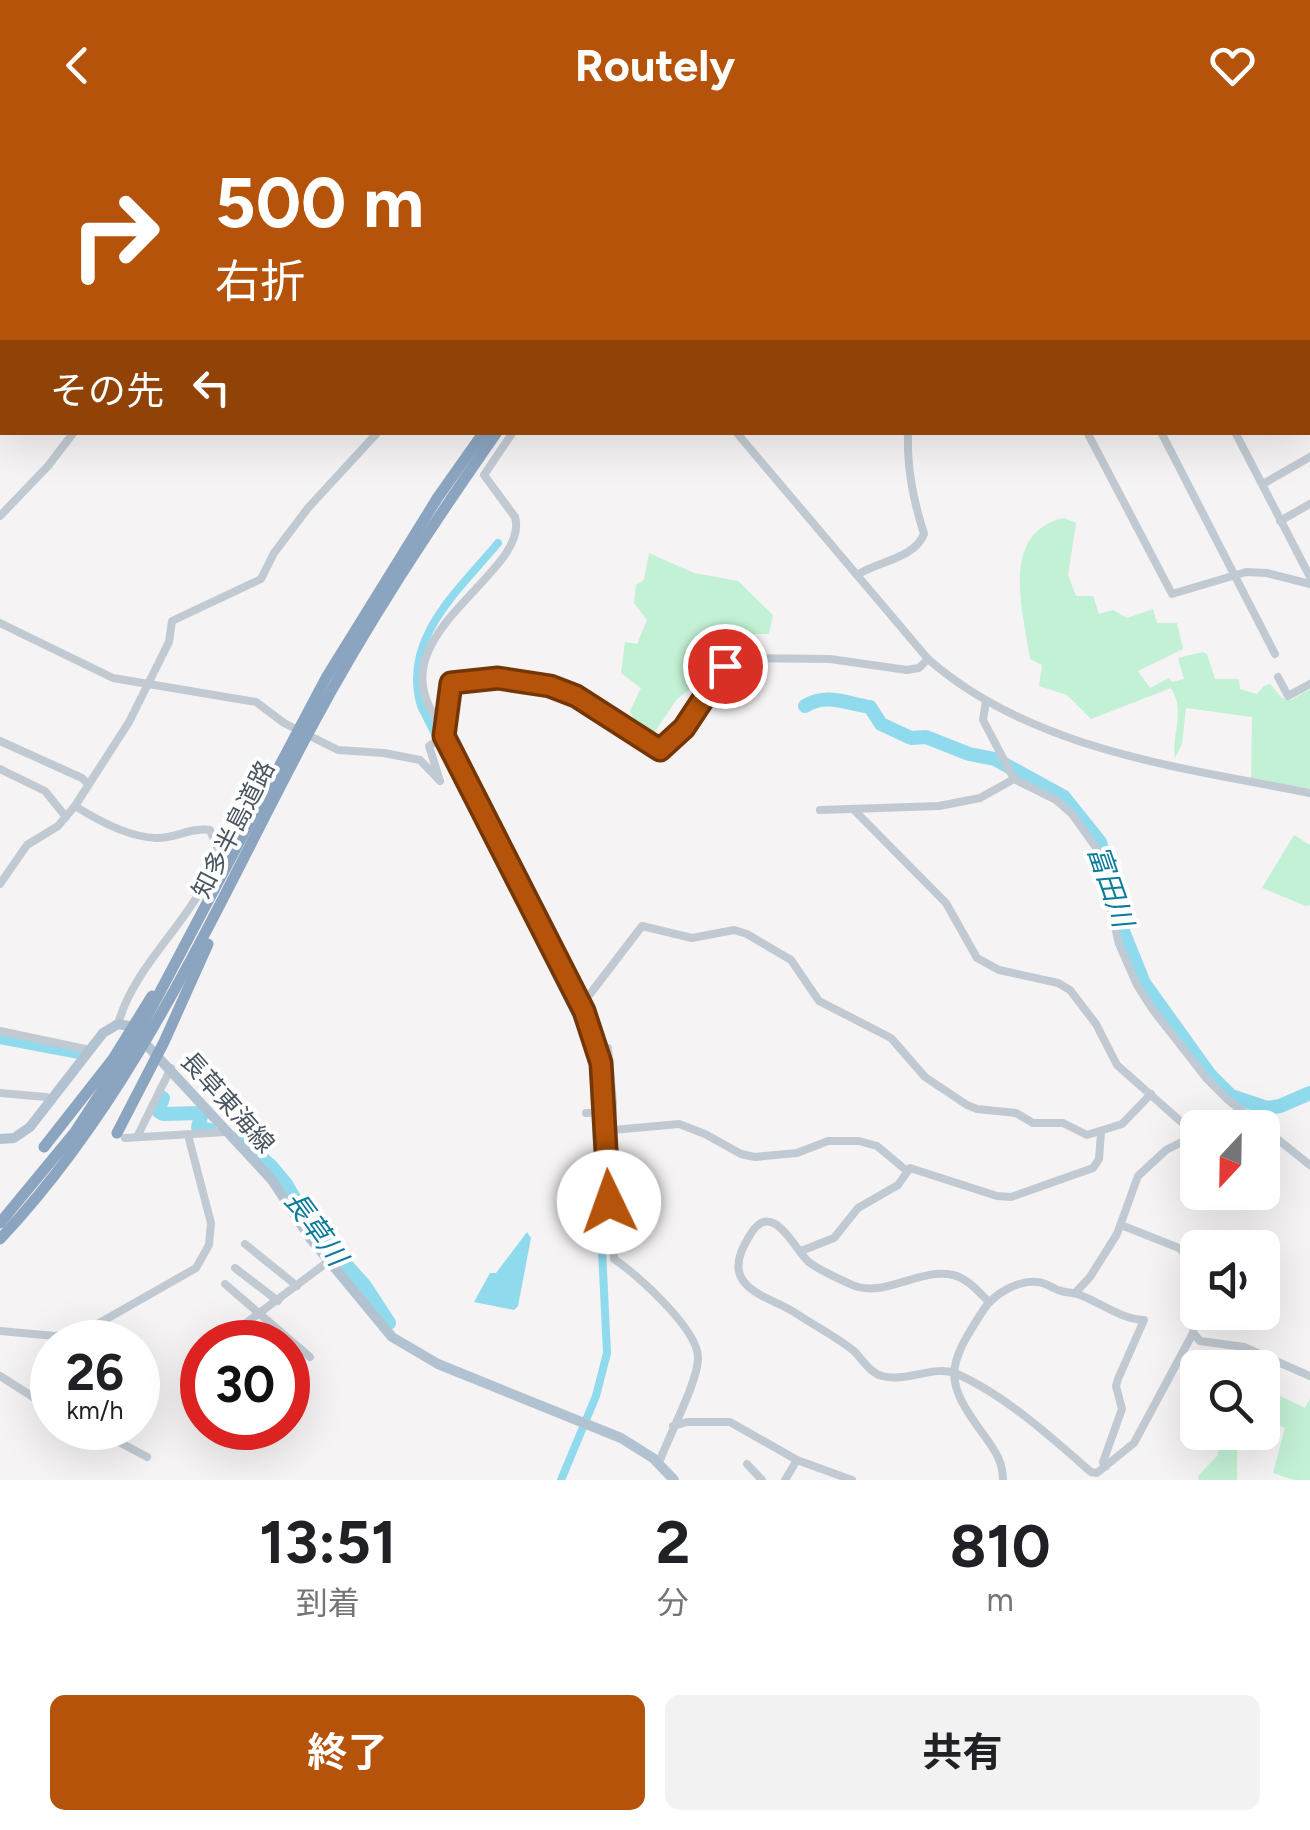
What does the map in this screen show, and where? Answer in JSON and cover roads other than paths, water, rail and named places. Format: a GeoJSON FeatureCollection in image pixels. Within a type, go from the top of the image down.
{"type":"FeatureCollection","features":[{"type":"Feature","properties":{"kind":"highway","name":"知多半島道路"},"geometry":{"type":"LineString","coordinates":[[146,1023],[326,678],[438,497],[482,435]]}},
{"type":"Feature","properties":{"kind":"highway","name":"知多半島道路"},"geometry":{"type":"LineString","coordinates":[[0,1223],[75,1132],[134,1043],[228,888],[358,645],[495,435]]}},
{"type":"Feature","properties":{"kind":"highway"},"geometry":{"type":"LineString","coordinates":[[121,1136],[218,920],[228,888]]}},
{"type":"Feature","properties":{"kind":"highway"},"geometry":{"type":"LineString","coordinates":[[44,1147],[134,1043],[146,1023]]}},
{"type":"Feature","properties":{"kind":"highway","name":"知多半島道路"},"geometry":{"type":"LineString","coordinates":[[0,1239],[84,1137],[134,1043]]}},
{"type":"Feature","properties":{"kind":"main road"},"geometry":{"type":"LineString","coordinates":[[0,1139],[25,1132],[103,1033],[118,1024]]}},
{"type":"Feature","properties":{"kind":"main road","name":"長草東海線"},"geometry":{"type":"LineString","coordinates":[[118,1024],[129,1026],[171,1068],[272,1180],[289,1210],[392,1337],[412,1351],[620,1438],[658,1463],[674,1480]]}},
{"type":"Feature","properties":{"kind":"street"},"geometry":{"type":"LineString","coordinates":[[0,516],[72,435]]}},
{"type":"Feature","properties":{"kind":"street"},"geometry":{"type":"LineString","coordinates":[[0,884],[28,845],[75,806],[129,722],[169,642],[172,621],[261,579],[274,553],[308,508],[375,435]]}},
{"type":"Feature","properties":{"kind":"street"},"geometry":{"type":"LineString","coordinates":[[512,435],[484,476],[518,525],[513,544],[438,632],[426,657],[427,696],[584,1011],[598,1049],[614,1258],[633,1273],[695,1342],[696,1371],[658,1463]]}},
{"type":"Feature","properties":{"kind":"street"},"geometry":{"type":"LineString","coordinates":[[739,435],[928,659],[959,686],[1108,752],[1310,794]]}},
{"type":"Feature","properties":{"kind":"street"},"geometry":{"type":"LineString","coordinates":[[857,575],[912,550],[922,540],[924,534],[911,492],[908,435]]}},
{"type":"Feature","properties":{"kind":"street"},"geometry":{"type":"LineString","coordinates":[[1089,435],[1172,594],[1256,572],[1310,584]]}},
{"type":"Feature","properties":{"kind":"street"},"geometry":{"type":"LineString","coordinates":[[1163,435],[1275,654]]}},
{"type":"Feature","properties":{"kind":"street"},"geometry":{"type":"LineString","coordinates":[[1237,435],[1310,576]]}},
{"type":"Feature","properties":{"kind":"street"},"geometry":{"type":"LineString","coordinates":[[1263,484],[1310,457]]}},
{"type":"Feature","properties":{"kind":"street"},"geometry":{"type":"LineString","coordinates":[[1280,521],[1310,504]]}},
{"type":"Feature","properties":{"kind":"street"},"geometry":{"type":"LineString","coordinates":[[0,623],[113,678],[256,702],[284,723],[338,750],[420,760],[440,780],[430,744],[448,723],[451,683],[498,678],[576,696],[660,750],[684,728],[725,666],[736,658],[830,658],[907,670],[918,668],[928,659]]}},
{"type":"Feature","properties":{"kind":"street"},"geometry":{"type":"LineString","coordinates":[[1278,677],[1288,696],[1310,684]]}},
{"type":"Feature","properties":{"kind":"street"},"geometry":{"type":"LineString","coordinates":[[986,700],[983,720],[1014,780],[1056,800],[1087,833],[1103,866],[1119,944],[1137,985],[1206,1079],[1242,1110]]}},
{"type":"Feature","properties":{"kind":"street"},"geometry":{"type":"LineString","coordinates":[[0,741],[88,784]]}},
{"type":"Feature","properties":{"kind":"street"},"geometry":{"type":"LineString","coordinates":[[0,769],[45,791],[66,817]]}},
{"type":"Feature","properties":{"kind":"street"},"geometry":{"type":"LineString","coordinates":[[820,810],[939,806],[980,798],[1014,780]]}},
{"type":"Feature","properties":{"kind":"street"},"geometry":{"type":"LineString","coordinates":[[75,806],[92,817],[156,838],[210,830],[218,850],[182,920],[132,991],[118,1024]]}},
{"type":"Feature","properties":{"kind":"street"},"geometry":{"type":"LineString","coordinates":[[855,811],[946,903],[977,958],[999,970],[1058,983],[1070,990],[1096,1024],[1118,1064],[1180,1120]]}},
{"type":"Feature","properties":{"kind":"street"},"geometry":{"type":"LineString","coordinates":[[584,1011],[587,998],[642,926],[692,938],[734,930],[791,960],[819,1001],[891,1038],[925,1077],[973,1108],[1003,1110],[1033,1124],[1063,1123],[1081,1134],[1122,1124],[1151,1094]]}},
{"type":"Feature","properties":{"kind":"street"},"geometry":{"type":"LineString","coordinates":[[0,1031],[90,1050]]}},
{"type":"Feature","properties":{"kind":"street"},"geometry":{"type":"LineString","coordinates":[[608,1048],[614,1130],[608,1179]]}},
{"type":"Feature","properties":{"kind":"street"},"geometry":{"type":"LineString","coordinates":[[137,1138],[171,1068]]}},
{"type":"Feature","properties":{"kind":"street"},"geometry":{"type":"LineString","coordinates":[[0,1093],[51,1100]]}},
{"type":"Feature","properties":{"kind":"street"},"geometry":{"type":"LineString","coordinates":[[586,1113],[604,1112]]}},
{"type":"Feature","properties":{"kind":"street"},"geometry":{"type":"LineString","coordinates":[[614,1130],[679,1124],[755,1157],[797,1154],[828,1140],[859,1141],[877,1146],[907,1171]]}},
{"type":"Feature","properties":{"kind":"street"},"geometry":{"type":"LineString","coordinates":[[121,1136],[226,1132]]}},
{"type":"Feature","properties":{"kind":"street"},"geometry":{"type":"LineString","coordinates":[[800,1251],[834,1238],[858,1208],[898,1186],[910,1168],[997,1196],[1011,1196],[1093,1168],[1100,1159],[1101,1132]]}},
{"type":"Feature","properties":{"kind":"street"},"geometry":{"type":"LineString","coordinates":[[0,1331],[80,1334],[196,1268],[209,1245],[210,1223],[188,1135]]}},
{"type":"Feature","properties":{"kind":"street"},"geometry":{"type":"LineString","coordinates":[[1280,1140],[1310,1165]]}},
{"type":"Feature","properties":{"kind":"street"},"geometry":{"type":"LineString","coordinates":[[1076,1292],[1090,1278],[1121,1225],[1138,1176],[1166,1150],[1180,1143]]}},
{"type":"Feature","properties":{"kind":"street"},"geometry":{"type":"LineString","coordinates":[[989,1302],[953,1274],[936,1274],[867,1290],[854,1287],[808,1262],[784,1228],[773,1223],[759,1225],[751,1232],[738,1261],[741,1279],[748,1287],[851,1348],[870,1369],[896,1378],[953,1372],[1034,1422],[1091,1472],[1101,1473],[1134,1443],[1194,1330]]}},
{"type":"Feature","properties":{"kind":"street"},"geometry":{"type":"LineString","coordinates":[[1121,1225],[1180,1249]]}},
{"type":"Feature","properties":{"kind":"street"},"geometry":{"type":"LineString","coordinates":[[246,1244],[297,1286]]}},
{"type":"Feature","properties":{"kind":"street"},"geometry":{"type":"LineString","coordinates":[[252,1320],[329,1261]]}},
{"type":"Feature","properties":{"kind":"street"},"geometry":{"type":"LineString","coordinates":[[235,1268],[278,1301]]}},
{"type":"Feature","properties":{"kind":"street"},"geometry":{"type":"LineString","coordinates":[[1003,1480],[995,1450],[958,1399],[953,1372],[966,1335],[989,1302],[1021,1283],[1034,1281],[1060,1292],[1076,1292],[1144,1320],[1118,1379],[1122,1408],[1101,1473]]}},
{"type":"Feature","properties":{"kind":"street"},"geometry":{"type":"LineString","coordinates":[[225,1284],[269,1320]]}},
{"type":"Feature","properties":{"kind":"street"},"geometry":{"type":"LineString","coordinates":[[1193,1333],[1200,1341],[1244,1347],[1310,1376]]}},
{"type":"Feature","properties":{"kind":"street"},"geometry":{"type":"LineString","coordinates":[[0,1376],[30,1395]]}},
{"type":"Feature","properties":{"kind":"street"},"geometry":{"type":"LineString","coordinates":[[673,1426],[687,1422],[730,1422],[798,1460],[852,1480]]}},
{"type":"Feature","properties":{"kind":"street"},"geometry":{"type":"LineString","coordinates":[[135,1450],[147,1456]]}},
{"type":"Feature","properties":{"kind":"street"},"geometry":{"type":"LineString","coordinates":[[785,1480],[798,1460]]}},
{"type":"Feature","properties":{"kind":"street"},"geometry":{"type":"LineString","coordinates":[[747,1464],[762,1480]]}},
{"type":"Feature","properties":{"kind":"water"},"geometry":{"type":"Polygon","coordinates":[[[527,1232],[531,1238],[518,1306],[514,1310],[474,1302],[490,1273],[496,1273],[527,1232]]]}},
{"type":"Feature","properties":{"kind":"waterway"},"geometry":{"type":"LineString","coordinates":[[498,543],[437,617],[419,659],[417,682],[421,706],[580,1023],[593,1065],[607,1353],[596,1396],[561,1480]]}},
{"type":"Feature","properties":{"kind":"waterway","name":"富田川"},"geometry":{"type":"LineString","coordinates":[[805,706],[829,700],[870,707],[881,724],[911,738],[926,737],[969,754],[995,759],[1064,797],[1100,842],[1123,931],[1144,983],[1210,1075],[1231,1096],[1267,1108],[1310,1093]]}},
{"type":"Feature","properties":{"kind":"waterway","name":"長草川"},"geometry":{"type":"LineString","coordinates":[[0,1037],[78,1052]]}},
{"type":"Feature","properties":{"kind":"waterway","name":"長草川"},"geometry":{"type":"LineString","coordinates":[[163,1098],[158,1111],[202,1113],[198,1127],[210,1130]]}},
{"type":"Feature","properties":{"kind":"waterway","name":"長草川"},"geometry":{"type":"LineString","coordinates":[[238,1138],[286,1184],[307,1221],[365,1286],[389,1323]]}}]}
